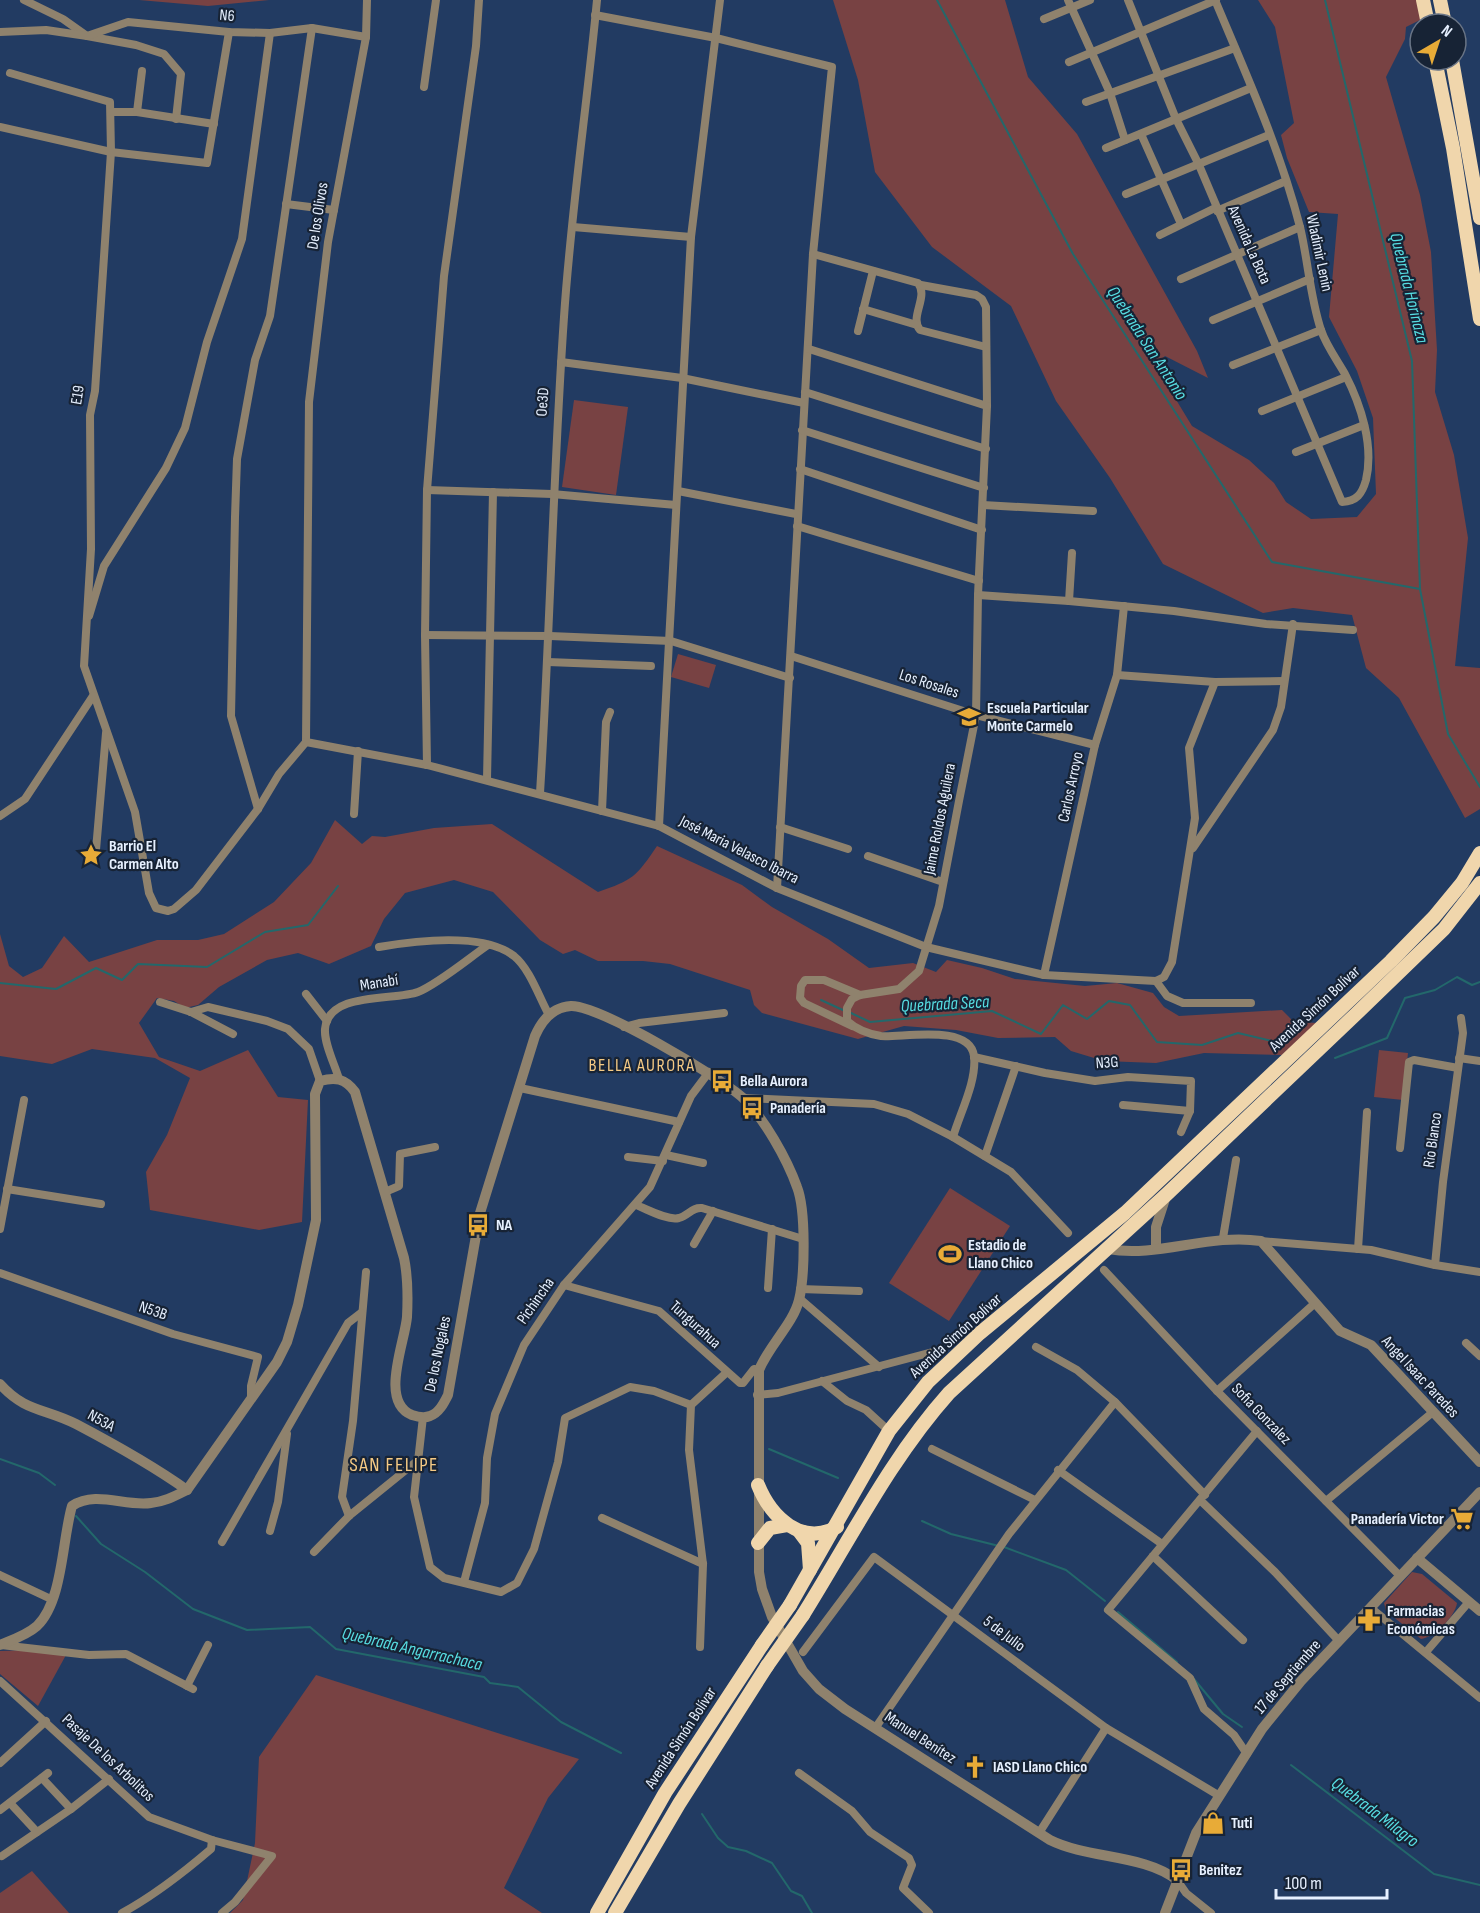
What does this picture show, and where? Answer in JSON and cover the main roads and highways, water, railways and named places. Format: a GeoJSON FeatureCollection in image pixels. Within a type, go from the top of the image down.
{"type":"FeatureCollection","features":[{"type":"Feature","properties":{"kind":"highway"},"geometry":{"type":"LineString","coordinates":[[1437,72],[1453,148],[1480,319]]}},
{"type":"Feature","properties":{"kind":"highway"},"geometry":{"type":"LineString","coordinates":[[1454,72],[1480,218]]}},
{"type":"Feature","properties":{"kind":"highway","name":"Avenida Simón Bolívar"},"geometry":{"type":"LineString","coordinates":[[597,1913],[665,1793],[810,1574],[889,1431],[913,1398],[954,1355],[1117,1220],[1391,961],[1434,917],[1462,883],[1480,853]]}},
{"type":"Feature","properties":{"kind":"highway","name":"Avenida Simón Bolívar"},"geometry":{"type":"LineString","coordinates":[[615,1913],[679,1804],[803,1614],[921,1425],[949,1394],[1167,1194],[1444,929],[1480,883]]}},
{"type":"Feature","properties":{"kind":"highway"},"geometry":{"type":"LineString","coordinates":[[758,1485],[770,1508],[808,1543],[810,1574]]}},
{"type":"Feature","properties":{"kind":"highway"},"geometry":{"type":"LineString","coordinates":[[758,1543],[770,1528],[793,1528],[819,1534],[837,1527]]}},
{"type":"Feature","properties":{"kind":"waterway","name":"Quebrada San Antonio"},"geometry":{"type":"LineString","coordinates":[[937,0],[1073,254],[1272,562],[1420,589]]}},
{"type":"Feature","properties":{"kind":"waterway","name":"Quebrada Horinaza"},"geometry":{"type":"LineString","coordinates":[[1325,0],[1412,361],[1420,589],[1448,734],[1480,787]]}},
{"type":"Feature","properties":{"kind":"waterway","name":"Quebrada Seca"},"geometry":{"type":"LineString","coordinates":[[0,983],[56,989],[96,968],[122,980],[138,964],[207,967],[265,932],[308,925],[338,886]]}},
{"type":"Feature","properties":{"kind":"waterway","name":"Quebrada Seca"},"geometry":{"type":"LineString","coordinates":[[1335,1058],[1387,1038],[1405,998],[1435,990],[1457,977],[1472,985],[1480,982]]}},
{"type":"Feature","properties":{"kind":"waterway","name":"Quebrada Seca"},"geometry":{"type":"LineString","coordinates":[[821,1000],[845,1011]]}},
{"type":"Feature","properties":{"kind":"waterway","name":"Quebrada Seca"},"geometry":{"type":"LineString","coordinates":[[851,1013],[870,1022],[992,1011],[1041,1034],[1063,1005],[1087,1019],[1109,1001],[1130,1005],[1157,1042],[1202,1045],[1238,1033],[1276,1042]]}},
{"type":"Feature","properties":{"kind":"waterway","name":"Quebrada Milagro"},"geometry":{"type":"LineString","coordinates":[[769,1449],[838,1478]]}},
{"type":"Feature","properties":{"kind":"waterway","name":"Quebrada Angarrachaca"},"geometry":{"type":"LineString","coordinates":[[0,1459],[39,1473],[55,1485]]}},
{"type":"Feature","properties":{"kind":"waterway","name":"Quebrada Angarrachaca"},"geometry":{"type":"LineString","coordinates":[[76,1516],[101,1544],[145,1572],[193,1609],[247,1630],[310,1627],[336,1649],[484,1677],[490,1683],[518,1687],[561,1722],[621,1753]]}},
{"type":"Feature","properties":{"kind":"waterway","name":"Quebrada Milagro"},"geometry":{"type":"LineString","coordinates":[[922,1521],[951,1534],[999,1546]]}},
{"type":"Feature","properties":{"kind":"waterway","name":"Quebrada Milagro"},"geometry":{"type":"LineString","coordinates":[[1004,1547],[1066,1570],[1105,1601]]}},
{"type":"Feature","properties":{"kind":"waterway","name":"Quebrada Milagro"},"geometry":{"type":"LineString","coordinates":[[1118,1612],[1177,1662]]}},
{"type":"Feature","properties":{"kind":"waterway","name":"Quebrada Milagro"},"geometry":{"type":"LineString","coordinates":[[1194,1679],[1223,1714],[1242,1727]]}},
{"type":"Feature","properties":{"kind":"waterway","name":"Quebrada Milagro"},"geometry":{"type":"LineString","coordinates":[[1291,1765],[1434,1874],[1480,1885]]}},
{"type":"Feature","properties":{"kind":"waterway","name":"Quebrada Angarrachaca"},"geometry":{"type":"LineString","coordinates":[[702,1814],[718,1838],[728,1847],[746,1851],[772,1863],[791,1891],[802,1896],[812,1913]]}},
{"type":"Feature","properties":{"kind":"place","name":"Escuela Particular Monte Carmelo"},"geometry":{"type":"Point","coordinates":[969,717]}},
{"type":"Feature","properties":{"kind":"place","name":"Barrio El Carmen Alto"},"geometry":{"type":"Point","coordinates":[91,855]}},
{"type":"Feature","properties":{"kind":"place","name":"Bella Aurora"},"geometry":{"type":"Point","coordinates":[722,1081]}},
{"type":"Feature","properties":{"kind":"place","name":"Panadería"},"geometry":{"type":"Point","coordinates":[752,1108]}},
{"type":"Feature","properties":{"kind":"place","name":"NA"},"geometry":{"type":"Point","coordinates":[478,1225]}},
{"type":"Feature","properties":{"kind":"place","name":"Estadio de Llano Chico"},"geometry":{"type":"Point","coordinates":[950,1254]}},
{"type":"Feature","properties":{"kind":"place","name":"Panadería Victor"},"geometry":{"type":"Point","coordinates":[1462,1519]}},
{"type":"Feature","properties":{"kind":"place","name":"Farmacias Económicas"},"geometry":{"type":"Point","coordinates":[1369,1620]}},
{"type":"Feature","properties":{"kind":"place","name":"IASD Llano Chico"},"geometry":{"type":"Point","coordinates":[975,1767]}},
{"type":"Feature","properties":{"kind":"place","name":"Tuti"},"geometry":{"type":"Point","coordinates":[1213,1823]}},
{"type":"Feature","properties":{"kind":"place","name":"Benitez"},"geometry":{"type":"Point","coordinates":[1181,1870]}},
{"type":"Feature","properties":{"kind":"district","name":"BELLA AURORA"},"geometry":{"type":"Point","coordinates":[642,1065]}},
{"type":"Feature","properties":{"kind":"district","name":"SAN FELIPE"},"geometry":{"type":"Point","coordinates":[394,1465]}}]}
